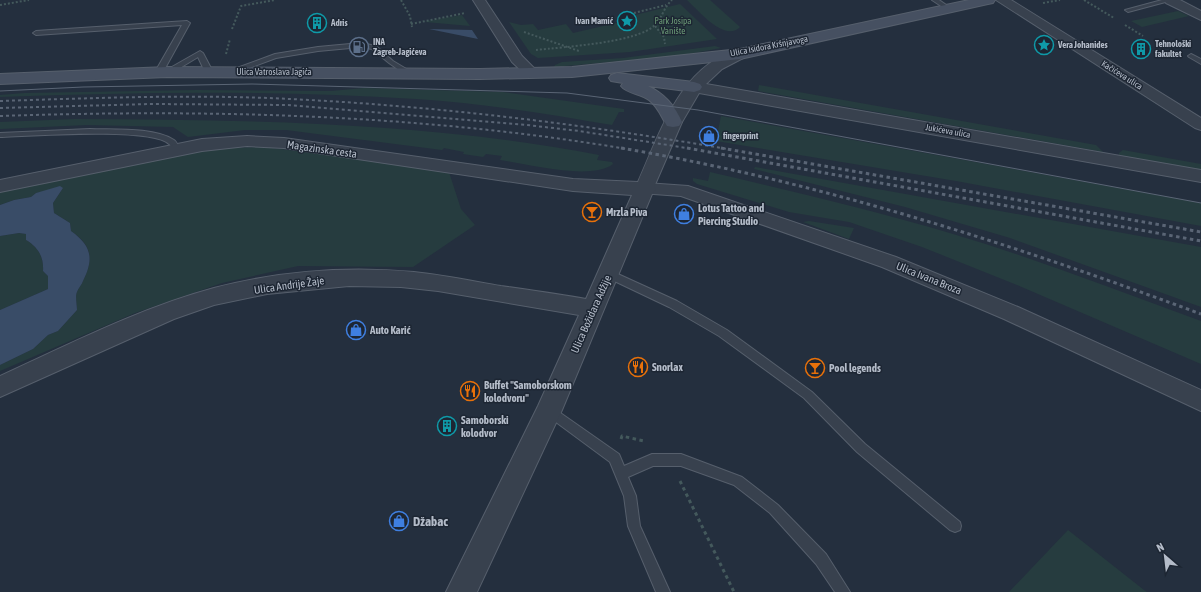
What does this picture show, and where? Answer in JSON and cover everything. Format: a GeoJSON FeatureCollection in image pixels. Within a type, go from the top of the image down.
{"type":"FeatureCollection","features":[{"type":"Feature","properties":{"kind":"main road","name":"Ulica Isidora Kršnjavoga"},"geometry":{"type":"LineString","coordinates":[[540,74],[602,70],[740,54],[988,0]]}},
{"type":"Feature","properties":{"kind":"main road","name":"Ulica Vatroslava Jagića"},"geometry":{"type":"LineString","coordinates":[[0,79],[163,72],[208,72],[228,65],[409,73],[540,74]]}},
{"type":"Feature","properties":{"kind":"main road"},"geometry":{"type":"LineString","coordinates":[[540,74],[597,79],[634,79],[694,87]]}},
{"type":"Feature","properties":{"kind":"main road"},"geometry":{"type":"LineString","coordinates":[[597,79],[648,92],[663,104],[673,122]]}},
{"type":"Feature","properties":{"kind":"street"},"geometry":{"type":"LineString","coordinates":[[479,0],[517,59],[540,74]]}},
{"type":"Feature","properties":{"kind":"street","name":"Kačićeva ulica"},"geometry":{"type":"LineString","coordinates":[[1002,0],[1201,125]]}},
{"type":"Feature","properties":{"kind":"street"},"geometry":{"type":"LineString","coordinates":[[1170,0],[1201,16]]}},
{"type":"Feature","properties":{"kind":"street","name":"Ulica Božidara Adžije"},"geometry":{"type":"LineString","coordinates":[[461,592],[549,410],[646,189],[673,122],[702,76],[714,67],[740,54]]}},
{"type":"Feature","properties":{"kind":"street","name":"Jukićeva ulica"},"geometry":{"type":"LineString","coordinates":[[694,87],[1201,176]]}},
{"type":"Feature","properties":{"kind":"street","name":"Magazinska cesta"},"geometry":{"type":"LineString","coordinates":[[0,186],[176,150],[225,142],[284,143],[472,169],[573,186],[646,189]]}},
{"type":"Feature","properties":{"kind":"street","name":"Ulica Ivana Broza"},"geometry":{"type":"LineString","coordinates":[[646,189],[682,190],[889,262],[999,307],[1201,401]]}},
{"type":"Feature","properties":{"kind":"street","name":"Ulica Andrije Žaje"},"geometry":{"type":"LineString","coordinates":[[0,387],[123,331],[191,304],[227,294],[284,284],[369,278],[400,279],[453,285],[593,309]]}},
{"type":"Feature","properties":{"kind":"lane"},"geometry":{"type":"LineString","coordinates":[[935,0],[949,8]]}},
{"type":"Feature","properties":{"kind":"lane"},"geometry":{"type":"LineString","coordinates":[[1128,10],[1170,0]]}},
{"type":"Feature","properties":{"kind":"lane"},"geometry":{"type":"LineString","coordinates":[[36,33],[187,23],[163,72]]}},
{"type":"Feature","properties":{"kind":"lane"},"geometry":{"type":"LineString","coordinates":[[228,65],[318,49],[361,45],[374,47],[391,62],[409,73]]}},
{"type":"Feature","properties":{"kind":"lane"},"geometry":{"type":"LineString","coordinates":[[163,72],[202,50],[208,72]]}},
{"type":"Feature","properties":{"kind":"lane"},"geometry":{"type":"LineString","coordinates":[[1191,56],[1201,62]]}},
{"type":"Feature","properties":{"kind":"lane"},"geometry":{"type":"LineString","coordinates":[[0,135],[96,131],[140,134],[160,137],[171,142],[176,150]]}},
{"type":"Feature","properties":{"kind":"lane"},"geometry":{"type":"LineString","coordinates":[[609,274],[673,304],[723,332],[808,395],[861,448],[955,526]]}},
{"type":"Feature","properties":{"kind":"lane"},"geometry":{"type":"LineString","coordinates":[[549,410],[616,458],[623,473],[630,496],[634,526],[663,592]]}},
{"type":"Feature","properties":{"kind":"lane"},"geometry":{"type":"LineString","coordinates":[[623,473],[652,460],[681,460],[738,481],[774,509],[821,559],[843,592]]}},
{"type":"Feature","properties":{"kind":"path"},"geometry":{"type":"LineString","coordinates":[[0,5],[29,0]]}},
{"type":"Feature","properties":{"kind":"path"},"geometry":{"type":"LineString","coordinates":[[232,29],[241,6],[275,0]]}},
{"type":"Feature","properties":{"kind":"path"},"geometry":{"type":"LineString","coordinates":[[401,0],[410,16],[412,28]]}},
{"type":"Feature","properties":{"kind":"path"},"geometry":{"type":"LineString","coordinates":[[534,50],[608,40],[644,31],[655,26],[666,5],[672,0]]}},
{"type":"Feature","properties":{"kind":"path"},"geometry":{"type":"LineString","coordinates":[[1084,0],[1112,17]]}},
{"type":"Feature","properties":{"kind":"path"},"geometry":{"type":"LineString","coordinates":[[634,13],[666,5]]}},
{"type":"Feature","properties":{"kind":"path"},"geometry":{"type":"LineString","coordinates":[[411,24],[466,13]]}},
{"type":"Feature","properties":{"kind":"path"},"geometry":{"type":"LineString","coordinates":[[655,26],[664,37],[665,51]]}},
{"type":"Feature","properties":{"kind":"path"},"geometry":{"type":"LineString","coordinates":[[519,31],[568,46],[580,52]]}},
{"type":"Feature","properties":{"kind":"path"},"geometry":{"type":"LineString","coordinates":[[228,65],[230,39]]}},
{"type":"Feature","properties":{"kind":"path"},"geometry":{"type":"LineString","coordinates":[[616,458],[622,436],[649,443]]}},
{"type":"Feature","properties":{"kind":"path"},"geometry":{"type":"LineString","coordinates":[[676,473],[734,592]]}},
{"type":"Feature","properties":{"kind":"green space"},"geometry":{"type":"Polygon","coordinates":[[[687,0],[710,0],[740,27],[734,31],[727,31],[720,28],[712,23],[687,0]]]}},
{"type":"Feature","properties":{"kind":"green space","name":"Park Josipa Vanište"},"geometry":{"type":"Polygon","coordinates":[[[680,4],[717,39],[630,52],[538,58],[531,54],[509,22],[521,25],[533,24],[538,30],[566,24],[573,33],[638,18],[635,15],[680,4]]]}},
{"type":"Feature","properties":{"kind":"green space"},"geometry":{"type":"Polygon","coordinates":[[[1178,11],[1189,16],[1142,27],[1131,21],[1178,11]]]}},
{"type":"Feature","properties":{"kind":"green space"},"geometry":{"type":"Polygon","coordinates":[[[462,15],[470,26],[425,22],[427,21],[462,15]]]}},
{"type":"Feature","properties":{"kind":"green space"},"geometry":{"type":"Polygon","coordinates":[[[715,46],[721,48],[678,56],[554,67],[562,62],[623,58],[715,46]]]}},
{"type":"Feature","properties":{"kind":"green space"},"geometry":{"type":"Polygon","coordinates":[[[759,85],[1096,145],[1103,152],[758,91],[759,85]]]}},
{"type":"Feature","properties":{"kind":"green space"},"geometry":{"type":"Polygon","coordinates":[[[364,88],[503,92],[624,109],[624,112],[619,112],[612,125],[465,103],[364,96],[208,93],[0,97],[0,95],[24,93],[197,90],[331,91],[364,88]]]}},
{"type":"Feature","properties":{"kind":"green space"},"geometry":{"type":"Polygon","coordinates":[[[721,116],[1201,203],[1201,226],[956,181],[716,141],[721,116]]]}},
{"type":"Feature","properties":{"kind":"green space"},"geometry":{"type":"Polygon","coordinates":[[[75,119],[207,120],[404,129],[534,144],[599,155],[597,160],[612,162],[613,164],[603,169],[590,171],[558,170],[500,160],[502,156],[486,154],[483,157],[463,154],[464,152],[444,148],[442,150],[286,130],[245,130],[188,137],[173,127],[87,125],[0,129],[0,122],[75,119]]]}},
{"type":"Feature","properties":{"kind":"green space"},"geometry":{"type":"Polygon","coordinates":[[[263,147],[448,169],[461,209],[475,225],[413,267],[298,266],[222,283],[135,313],[0,371],[0,365],[33,349],[48,335],[58,331],[77,310],[76,294],[87,273],[90,259],[87,247],[78,236],[71,231],[70,223],[54,213],[53,203],[63,188],[36,193],[31,197],[14,200],[0,205],[0,192],[176,156],[225,148],[263,147]]]}},
{"type":"Feature","properties":{"kind":"green space"},"geometry":{"type":"Polygon","coordinates":[[[1123,150],[1201,164],[1201,170],[1119,155],[1119,153],[1123,150]]]}},
{"type":"Feature","properties":{"kind":"green space"},"geometry":{"type":"Polygon","coordinates":[[[755,167],[1201,247],[1201,307],[1010,238],[905,207],[754,169],[755,167]]]}},
{"type":"Feature","properties":{"kind":"green space"},"geometry":{"type":"Polygon","coordinates":[[[710,172],[862,209],[953,234],[1047,265],[1201,321],[1201,364],[1017,285],[922,247],[849,222],[789,212],[697,184],[693,181],[693,178],[708,181],[710,172]]]}},
{"type":"Feature","properties":{"kind":"green space"},"geometry":{"type":"Polygon","coordinates":[[[809,221],[854,228],[849,239],[803,222],[809,221]]]}},
{"type":"Feature","properties":{"kind":"green space"},"geometry":{"type":"Polygon","coordinates":[[[19,233],[26,234],[26,240],[37,249],[41,257],[43,271],[48,276],[48,289],[0,310],[0,236],[19,233]]]}},
{"type":"Feature","properties":{"kind":"green space"},"geometry":{"type":"Polygon","coordinates":[[[1068,530],[1144,590],[1147,592],[1009,592],[1068,530]]]}},
{"type":"Feature","properties":{"kind":"water"},"geometry":{"type":"Polygon","coordinates":[[[429,29],[472,30],[478,39],[429,29]]]}},
{"type":"Feature","properties":{"kind":"water"},"geometry":{"type":"Polygon","coordinates":[[[60,186],[63,188],[53,203],[54,213],[70,223],[71,231],[83,242],[87,248],[90,259],[87,273],[76,294],[77,310],[58,331],[48,335],[33,349],[0,365],[0,310],[48,289],[48,276],[43,271],[41,257],[37,249],[26,240],[26,234],[19,233],[0,236],[0,205],[14,200],[31,197],[36,193],[60,186]]]}},
{"type":"Feature","properties":{"kind":"tram line"},"geometry":{"type":"LineString","coordinates":[[0,91],[83,87],[252,84],[567,93],[698,110],[1201,203]]}},
{"type":"Feature","properties":{"kind":"railway"},"geometry":{"type":"LineString","coordinates":[[0,101],[217,97],[345,102],[509,117],[721,148]]}},
{"type":"Feature","properties":{"kind":"railway"},"geometry":{"type":"LineString","coordinates":[[0,108],[151,104],[288,105],[527,125],[579,131],[689,148]]}},
{"type":"Feature","properties":{"kind":"railway"},"geometry":{"type":"LineString","coordinates":[[0,116],[157,113],[236,114],[393,121],[549,137],[623,148]]}},
{"type":"Feature","properties":{"kind":"railway"},"geometry":{"type":"LineString","coordinates":[[623,148],[769,178],[842,197],[1059,263],[1201,314]]}},
{"type":"Feature","properties":{"kind":"railway"},"geometry":{"type":"LineString","coordinates":[[689,148],[1201,241]]}},
{"type":"Feature","properties":{"kind":"railway"},"geometry":{"type":"LineString","coordinates":[[721,148],[727,149]]}},
{"type":"Feature","properties":{"kind":"railway"},"geometry":{"type":"LineString","coordinates":[[721,148],[1201,232]]}},
{"type":"Feature","properties":{"kind":"place","name":"Ivan Mamić"},"geometry":{"type":"Point","coordinates":[627,21]}},
{"type":"Feature","properties":{"kind":"place","name":"Adris"},"geometry":{"type":"Point","coordinates":[317,23]}},
{"type":"Feature","properties":{"kind":"place","name":"Vera Johanides"},"geometry":{"type":"Point","coordinates":[1044,45]}},
{"type":"Feature","properties":{"kind":"place","name":"INA Zagreb-Jagićeva"},"geometry":{"type":"Point","coordinates":[359,47]}},
{"type":"Feature","properties":{"kind":"place","name":"Tehnološki fakultet"},"geometry":{"type":"Point","coordinates":[1141,49]}},
{"type":"Feature","properties":{"kind":"place","name":"fingerprint"},"geometry":{"type":"Point","coordinates":[709,136]}},
{"type":"Feature","properties":{"kind":"place","name":"Mrzla Piva"},"geometry":{"type":"Point","coordinates":[592,212]}},
{"type":"Feature","properties":{"kind":"place","name":"Lotus Tattoo and Piercing Studio"},"geometry":{"type":"Point","coordinates":[684,214]}},
{"type":"Feature","properties":{"kind":"place","name":"Auto Karić"},"geometry":{"type":"Point","coordinates":[356,330]}},
{"type":"Feature","properties":{"kind":"place","name":"Snorlax"},"geometry":{"type":"Point","coordinates":[638,367]}},
{"type":"Feature","properties":{"kind":"place","name":"Pool legends"},"geometry":{"type":"Point","coordinates":[815,368]}},
{"type":"Feature","properties":{"kind":"place","name":"Buffet \"Samoborskom kolodvoru\""},"geometry":{"type":"Point","coordinates":[470,391]}},
{"type":"Feature","properties":{"kind":"place","name":"Samoborski kolodvor"},"geometry":{"type":"Point","coordinates":[447,426]}},
{"type":"Feature","properties":{"kind":"place","name":"Džabac"},"geometry":{"type":"Point","coordinates":[399,521]}}]}
